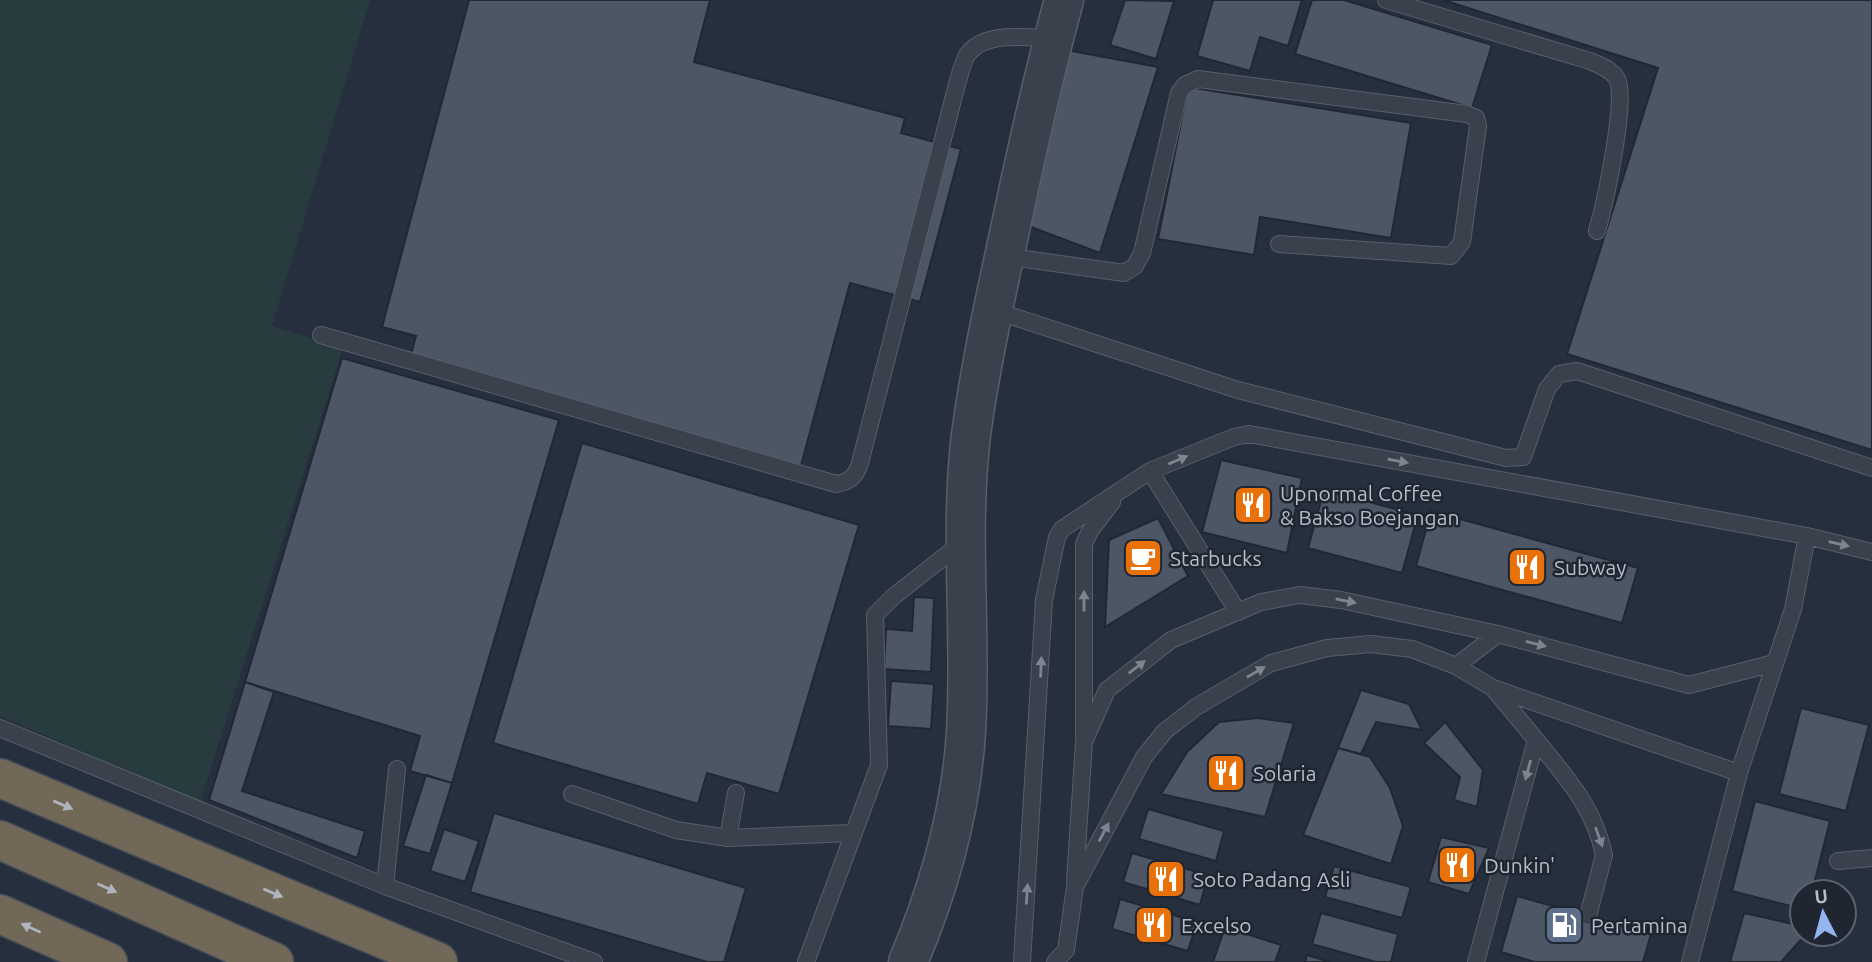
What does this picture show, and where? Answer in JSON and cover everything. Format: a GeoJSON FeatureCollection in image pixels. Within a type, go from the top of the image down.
{"type":"FeatureCollection","features":[{"type":"Feature","properties":{"kind":"highway"},"geometry":{"type":"LineString","coordinates":[[0,778],[438,962]]}},
{"type":"Feature","properties":{"kind":"highway"},"geometry":{"type":"LineString","coordinates":[[0,840],[274,962]]}},
{"type":"Feature","properties":{"kind":"highway"},"geometry":{"type":"LineString","coordinates":[[0,914],[108,962]]}},
{"type":"Feature","properties":{"kind":"street"},"geometry":{"type":"LineString","coordinates":[[908,962],[931,909],[950,834],[965,744],[965,541],[971,436],[1004,256],[1064,0]]}},
{"type":"Feature","properties":{"kind":"lane"},"geometry":{"type":"LineString","coordinates":[[1386,0],[1590,61],[1612,72],[1619,81],[1620,104],[1615,147],[1597,231]]}},
{"type":"Feature","properties":{"kind":"lane"},"geometry":{"type":"LineString","coordinates":[[321,335],[836,484],[846,482],[854,477],[860,463],[956,88],[967,56],[981,45],[998,38],[1054,38]]}},
{"type":"Feature","properties":{"kind":"lane"},"geometry":{"type":"LineString","coordinates":[[1004,256],[1124,273],[1135,266],[1142,253],[1179,93],[1185,85],[1198,79],[1466,114],[1476,118],[1478,126],[1462,242],[1451,256],[1279,244]]}},
{"type":"Feature","properties":{"kind":"lane"},"geometry":{"type":"LineString","coordinates":[[993,310],[1238,390],[1506,458],[1523,457],[1547,389],[1559,374],[1577,371],[1872,468]]}},
{"type":"Feature","properties":{"kind":"lane"},"geometry":{"type":"LineString","coordinates":[[1022,962],[1044,600],[1054,544],[1062,529],[1150,471],[1234,437],[1249,434],[1807,536],[1872,552]]}},
{"type":"Feature","properties":{"kind":"lane"},"geometry":{"type":"LineString","coordinates":[[1150,471],[1238,612]]}},
{"type":"Feature","properties":{"kind":"lane"},"geometry":{"type":"LineString","coordinates":[[1064,958],[1074,887],[1084,742],[1084,544],[1100,517],[1126,486]]}},
{"type":"Feature","properties":{"kind":"lane"},"geometry":{"type":"LineString","coordinates":[[1690,962],[1739,773],[1793,609],[1807,536]]}},
{"type":"Feature","properties":{"kind":"lane"},"geometry":{"type":"LineString","coordinates":[[806,962],[879,765],[876,615],[894,596],[965,541]]}},
{"type":"Feature","properties":{"kind":"lane"},"geometry":{"type":"LineString","coordinates":[[1084,742],[1107,690],[1171,640],[1208,622],[1261,602],[1300,594],[1497,634],[1689,685],[1774,663]]}},
{"type":"Feature","properties":{"kind":"lane"},"geometry":{"type":"LineString","coordinates":[[1455,666],[1497,634]]}},
{"type":"Feature","properties":{"kind":"lane"},"geometry":{"type":"LineString","coordinates":[[1074,887],[1144,757],[1165,731],[1196,707],[1271,663],[1327,648],[1371,644],[1412,649],[1455,666],[1493,688],[1739,773]]}},
{"type":"Feature","properties":{"kind":"lane"},"geometry":{"type":"LineString","coordinates":[[1493,688],[1586,802],[1604,855],[1588,916]]}},
{"type":"Feature","properties":{"kind":"lane"},"geometry":{"type":"LineString","coordinates":[[0,728],[385,886],[594,962]]}},
{"type":"Feature","properties":{"kind":"lane"},"geometry":{"type":"LineString","coordinates":[[1476,962],[1536,740]]}},
{"type":"Feature","properties":{"kind":"lane"},"geometry":{"type":"LineString","coordinates":[[385,886],[397,769]]}},
{"type":"Feature","properties":{"kind":"lane"},"geometry":{"type":"LineString","coordinates":[[728,838],[736,793]]}},
{"type":"Feature","properties":{"kind":"lane"},"geometry":{"type":"LineString","coordinates":[[572,794],[676,830],[728,838],[852,833]]}},
{"type":"Feature","properties":{"kind":"lane"},"geometry":{"type":"LineString","coordinates":[[1838,861],[1872,858]]}},
{"type":"Feature","properties":{"kind":"shaded area"},"geometry":{"type":"Polygon","coordinates":[[[0,0],[370,0],[272,326],[343,348],[200,803],[0,716],[0,0]]]}},
{"type":"Feature","properties":{"kind":"building"},"geometry":{"type":"Polygon","coordinates":[[[469,0],[710,0],[694,62],[905,118],[901,133],[961,149],[920,302],[850,283],[799,473],[407,369],[416,336],[382,327],[469,0]]]}},
{"type":"Feature","properties":{"kind":"building"},"geometry":{"type":"Polygon","coordinates":[[[1125,0],[1174,1],[1156,59],[1110,45],[1125,0]]]}},
{"type":"Feature","properties":{"kind":"building"},"geometry":{"type":"Polygon","coordinates":[[[1213,0],[1302,0],[1288,46],[1260,37],[1250,71],[1197,56],[1213,0]]]}},
{"type":"Feature","properties":{"kind":"building"},"geometry":{"type":"Polygon","coordinates":[[[1312,0],[1344,0],[1492,45],[1472,108],[1295,54],[1312,0]]]}},
{"type":"Feature","properties":{"kind":"building"},"geometry":{"type":"Polygon","coordinates":[[[1443,0],[1872,0],[1872,450],[1567,354],[1658,68],[1443,0]]]}},
{"type":"Feature","properties":{"kind":"building"},"geometry":{"type":"Polygon","coordinates":[[[1061,49],[1158,67],[1100,253],[1023,224],[1061,49]]]}},
{"type":"Feature","properties":{"kind":"building"},"geometry":{"type":"Polygon","coordinates":[[[1188,87],[1411,123],[1391,238],[1260,217],[1254,255],[1158,239],[1188,87]]]}},
{"type":"Feature","properties":{"kind":"building"},"geometry":{"type":"Polygon","coordinates":[[[342,358],[559,420],[452,783],[410,771],[420,736],[245,682],[342,358]]]}},
{"type":"Feature","properties":{"kind":"building"},"geometry":{"type":"Polygon","coordinates":[[[582,443],[859,525],[779,794],[707,773],[698,804],[493,743],[582,443]]]}},
{"type":"Feature","properties":{"kind":"building","name":"Upnormal Coffee & Bakso Boejangan"},"geometry":{"type":"Polygon","coordinates":[[[1221,460],[1302,478],[1287,553],[1202,532],[1221,460]]]}},
{"type":"Feature","properties":{"kind":"building"},"geometry":{"type":"Polygon","coordinates":[[[1324,490],[1418,515],[1402,573],[1308,548],[1324,490]]]}},
{"type":"Feature","properties":{"kind":"building","name":"Subway"},"geometry":{"type":"Polygon","coordinates":[[[1431,511],[1638,568],[1622,623],[1416,566],[1431,511]]]}},
{"type":"Feature","properties":{"kind":"building","name":"Starbucks"},"geometry":{"type":"Polygon","coordinates":[[[1158,518],[1188,576],[1105,627],[1109,540],[1158,518]]]}},
{"type":"Feature","properties":{"kind":"building"},"geometry":{"type":"Polygon","coordinates":[[[914,597],[934,598],[931,672],[884,669],[886,629],[912,631],[914,597]]]}},
{"type":"Feature","properties":{"kind":"building"},"geometry":{"type":"Polygon","coordinates":[[[891,681],[934,684],[931,729],[888,726],[891,681]]]}},
{"type":"Feature","properties":{"kind":"building"},"geometry":{"type":"Polygon","coordinates":[[[245,682],[274,692],[242,791],[365,831],[357,858],[209,800],[245,682]]]}},
{"type":"Feature","properties":{"kind":"building"},"geometry":{"type":"Polygon","coordinates":[[[1361,690],[1409,704],[1422,730],[1376,722],[1361,754],[1338,748],[1361,690]]]}},
{"type":"Feature","properties":{"kind":"building"},"geometry":{"type":"Polygon","coordinates":[[[1801,708],[1869,725],[1846,811],[1779,794],[1801,708]]]}},
{"type":"Feature","properties":{"kind":"building","name":"Solaria"},"geometry":{"type":"Polygon","coordinates":[[[1258,718],[1294,723],[1265,817],[1161,794],[1187,752],[1219,722],[1258,718]]]}},
{"type":"Feature","properties":{"kind":"building"},"geometry":{"type":"Polygon","coordinates":[[[1445,722],[1483,770],[1477,807],[1454,800],[1460,777],[1424,743],[1445,722]]]}},
{"type":"Feature","properties":{"kind":"building"},"geometry":{"type":"Polygon","coordinates":[[[1338,748],[1370,757],[1390,788],[1403,826],[1391,864],[1303,835],[1338,748]]]}},
{"type":"Feature","properties":{"kind":"building"},"geometry":{"type":"Polygon","coordinates":[[[426,775],[452,783],[430,854],[403,846],[426,775]]]}},
{"type":"Feature","properties":{"kind":"building"},"geometry":{"type":"Polygon","coordinates":[[[1755,801],[1830,821],[1816,878],[1788,878],[1788,905],[1732,891],[1755,801]]]}},
{"type":"Feature","properties":{"kind":"building"},"geometry":{"type":"Polygon","coordinates":[[[1148,809],[1224,831],[1216,861],[1139,839],[1148,809]]]}},
{"type":"Feature","properties":{"kind":"building"},"geometry":{"type":"Polygon","coordinates":[[[494,813],[746,888],[724,962],[707,962],[470,892],[494,813]]]}},
{"type":"Feature","properties":{"kind":"building"},"geometry":{"type":"Polygon","coordinates":[[[444,829],[479,841],[465,882],[430,871],[444,829]]]}},
{"type":"Feature","properties":{"kind":"building","name":"Dunkin'"},"geometry":{"type":"Polygon","coordinates":[[[1441,837],[1489,848],[1469,894],[1428,882],[1441,837]]]}},
{"type":"Feature","properties":{"kind":"building","name":"Soto Padang Asli"},"geometry":{"type":"Polygon","coordinates":[[[1132,853],[1208,875],[1200,905],[1123,882],[1132,853]]]}},
{"type":"Feature","properties":{"kind":"building"},"geometry":{"type":"Polygon","coordinates":[[[1334,866],[1411,887],[1402,918],[1325,897],[1334,866]]]}},
{"type":"Feature","properties":{"kind":"building","name":"Pertamina"},"geometry":{"type":"Polygon","coordinates":[[[1517,896],[1651,934],[1643,962],[1535,962],[1501,952],[1517,896]]]}},
{"type":"Feature","properties":{"kind":"building","name":"Excelso"},"geometry":{"type":"Polygon","coordinates":[[[1120,899],[1197,922],[1188,951],[1112,929],[1120,899]]]}},
{"type":"Feature","properties":{"kind":"building"},"geometry":{"type":"Polygon","coordinates":[[[1321,913],[1398,934],[1391,962],[1376,962],[1312,944],[1321,913]]]}},
{"type":"Feature","properties":{"kind":"building"},"geometry":{"type":"Polygon","coordinates":[[[1744,913],[1788,923],[1788,948],[1794,948],[1781,962],[1730,962],[1744,913]]]}},
{"type":"Feature","properties":{"kind":"building"},"geometry":{"type":"Polygon","coordinates":[[[1225,927],[1281,945],[1275,962],[1213,962],[1225,927]]]}},
{"type":"Feature","properties":{"kind":"building"},"geometry":{"type":"Polygon","coordinates":[[[1307,955],[1330,962],[1305,962],[1307,955]]]}},
{"type":"Feature","properties":{"kind":"place","name":"Upnormal Coffee & Bakso Boejangan"},"geometry":{"type":"Point","coordinates":[1253,505]}},
{"type":"Feature","properties":{"kind":"place","name":"Starbucks"},"geometry":{"type":"Point","coordinates":[1143,558]}},
{"type":"Feature","properties":{"kind":"place","name":"Subway"},"geometry":{"type":"Point","coordinates":[1527,567]}},
{"type":"Feature","properties":{"kind":"place","name":"Solaria"},"geometry":{"type":"Point","coordinates":[1226,773]}},
{"type":"Feature","properties":{"kind":"place","name":"Dunkin'"},"geometry":{"type":"Point","coordinates":[1457,865]}},
{"type":"Feature","properties":{"kind":"place","name":"Soto Padang Asli"},"geometry":{"type":"Point","coordinates":[1166,879]}},
{"type":"Feature","properties":{"kind":"place","name":"Excelso"},"geometry":{"type":"Point","coordinates":[1154,925]}},
{"type":"Feature","properties":{"kind":"place","name":"Pertamina"},"geometry":{"type":"Point","coordinates":[1564,925]}}]}
